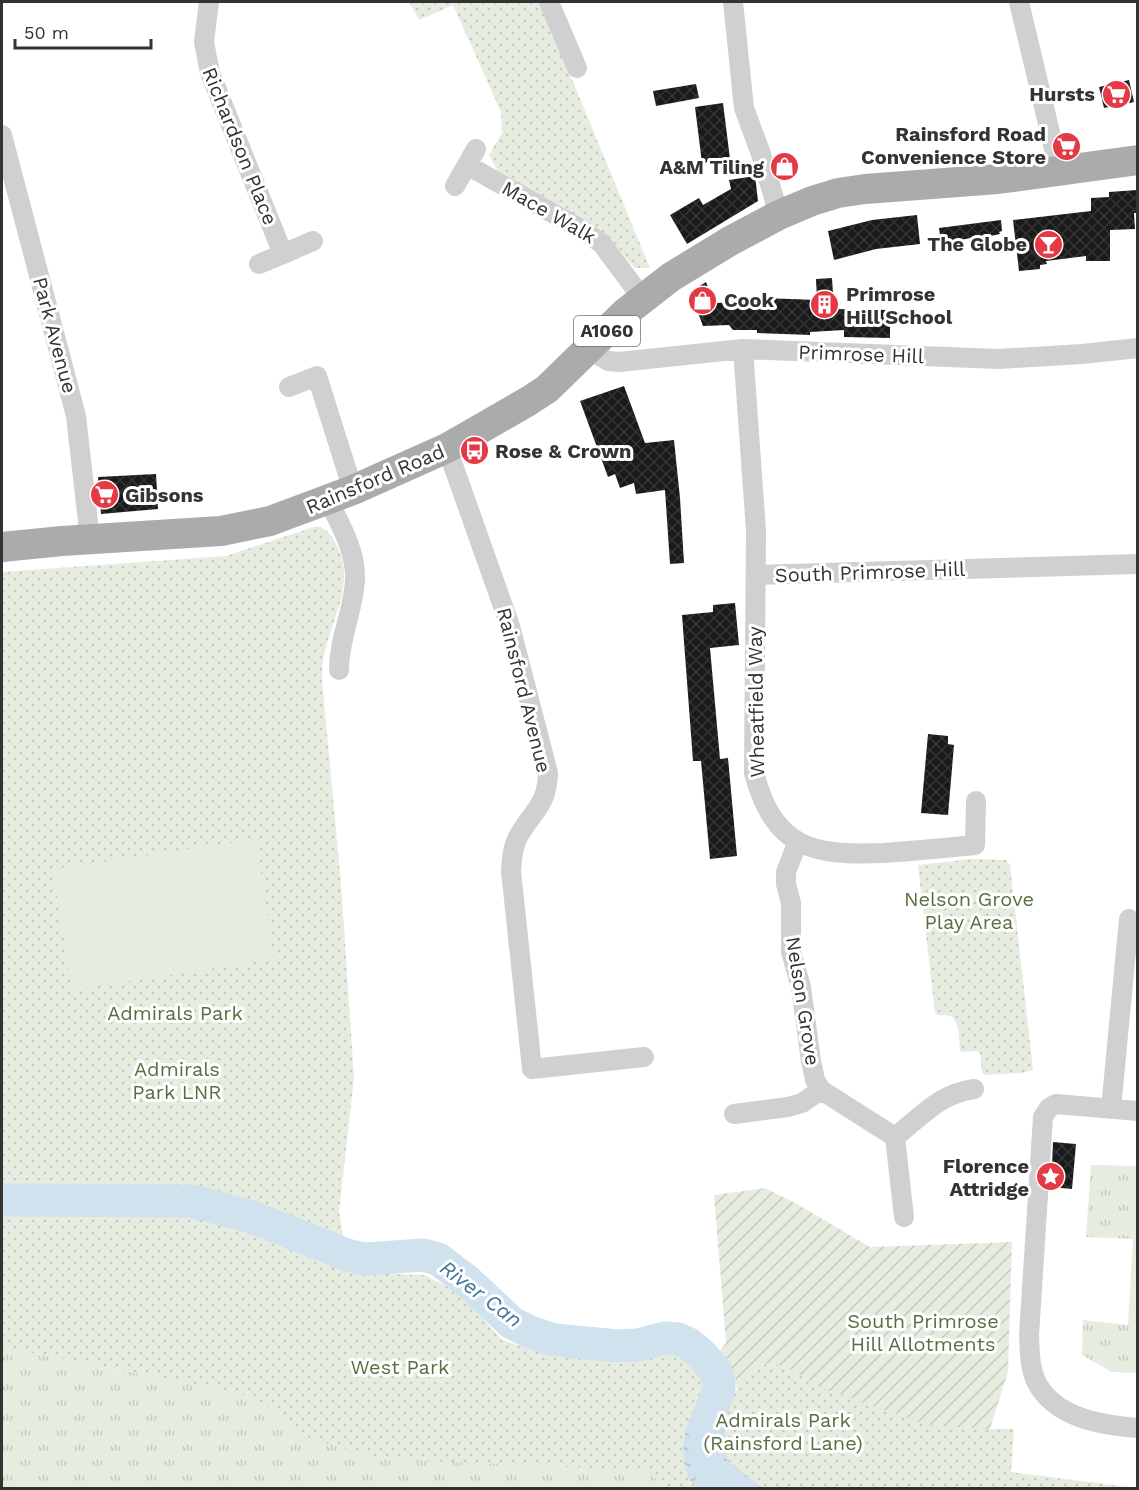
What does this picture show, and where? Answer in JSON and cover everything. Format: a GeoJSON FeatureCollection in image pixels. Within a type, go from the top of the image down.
{"type":"FeatureCollection","features":[{"type":"Feature","properties":{"kind":"main road","name":"Rainsford Road"},"geometry":{"type":"LineString","coordinates":[[2,547],[221,531],[270,521],[341,495],[447,448],[504,416],[547,389],[643,299],[694,262],[779,215],[812,201],[838,193],[865,189],[998,179],[1137,160]]}},
{"type":"Feature","properties":{"kind":"street","name":"Richardson Place"},"geometry":{"type":"LineString","coordinates":[[209,2],[204,42],[210,73],[283,254]]}},
{"type":"Feature","properties":{"kind":"street"},"geometry":{"type":"LineString","coordinates":[[549,2],[578,69]]}},
{"type":"Feature","properties":{"kind":"street"},"geometry":{"type":"LineString","coordinates":[[733,2],[744,108],[761,154],[779,215]]}},
{"type":"Feature","properties":{"kind":"street"},"geometry":{"type":"LineString","coordinates":[[1019,2],[1059,170]]}},
{"type":"Feature","properties":{"kind":"street","name":"Park Avenue"},"geometry":{"type":"LineString","coordinates":[[2,135],[76,416],[90,540]]}},
{"type":"Feature","properties":{"kind":"street","name":"Mace Walk"},"geometry":{"type":"LineString","coordinates":[[455,186],[472,157],[602,244],[643,299]]}},
{"type":"Feature","properties":{"kind":"street"},"geometry":{"type":"LineString","coordinates":[[259,264],[313,241]]}},
{"type":"Feature","properties":{"kind":"street","name":"Primrose Hill"},"geometry":{"type":"LineString","coordinates":[[588,349],[608,361],[619,362],[743,349],[999,359],[1137,348]]}},
{"type":"Feature","properties":{"kind":"street","name":"South Primrose Hill"},"geometry":{"type":"LineString","coordinates":[[743,349],[756,531],[756,575],[1137,564]]}},
{"type":"Feature","properties":{"kind":"street"},"geometry":{"type":"LineString","coordinates":[[289,387],[317,376],[354,563],[356,579],[341,639],[339,670]]}},
{"type":"Feature","properties":{"kind":"street","name":"Rainsford Avenue"},"geometry":{"type":"LineString","coordinates":[[447,448],[510,626],[548,773],[548,789],[542,803],[517,838],[511,862],[532,1069],[644,1058]]}},
{"type":"Feature","properties":{"kind":"street","name":"Wheatfield Way"},"geometry":{"type":"LineString","coordinates":[[756,575],[754,773],[760,796],[783,829],[798,841],[819,850],[846,854],[975,845],[976,801]]}},
{"type":"Feature","properties":{"kind":"street","name":"Nelson Grove"},"geometry":{"type":"LineString","coordinates":[[798,841],[786,872],[786,884],[791,903],[791,952],[803,994],[815,1080],[821,1090],[895,1137]]}},
{"type":"Feature","properties":{"kind":"street"},"geometry":{"type":"LineString","coordinates":[[1111,1109],[1129,919]]}},
{"type":"Feature","properties":{"kind":"street"},"geometry":{"type":"LineString","coordinates":[[904,1217],[895,1137],[943,1098],[974,1089]]}},
{"type":"Feature","properties":{"kind":"street","name":"Nelson Grove"},"geometry":{"type":"LineString","coordinates":[[734,1114],[788,1107],[802,1103],[821,1090]]}},
{"type":"Feature","properties":{"kind":"street"},"geometry":{"type":"LineString","coordinates":[[1137,1111],[1056,1104],[1049,1108],[1043,1117],[1030,1354],[1036,1380],[1052,1402],[1081,1418],[1098,1424],[1137,1428]]}},
{"type":"Feature","properties":{"kind":"green space"},"geometry":{"type":"Polygon","coordinates":[[[409,2],[540,2],[650,268],[635,268],[604,234],[497,170],[489,155],[502,133],[501,112],[453,5],[419,20],[409,2]]]}},
{"type":"Feature","properties":{"kind":"green space","name":"Admirals Park LNR"},"geometry":{"type":"Polygon","coordinates":[[[317,526],[334,540],[343,562],[344,576],[340,604],[323,661],[322,680],[341,883],[354,1078],[339,1211],[349,1273],[424,1275],[460,1293],[502,1340],[554,1357],[627,1361],[669,1352],[683,1357],[709,1378],[737,1391],[736,1380],[767,1363],[786,1367],[821,1388],[990,1429],[1014,1429],[1011,1472],[1137,1488],[667,1488],[645,1470],[381,1459],[309,1438],[278,1412],[239,1393],[2,1347],[2,572],[226,556],[317,526]]]}},
{"type":"Feature","properties":{"kind":"green space"},"geometry":{"type":"Polygon","coordinates":[[[256,839],[274,959],[72,990],[53,869],[256,839]]]}},
{"type":"Feature","properties":{"kind":"green space","name":"Nelson Grove Play Area"},"geometry":{"type":"Polygon","coordinates":[[[972,859],[1006,860],[1010,865],[1033,1070],[984,1075],[980,1053],[960,1050],[958,1031],[953,1018],[935,1013],[918,865],[972,859]]]}},
{"type":"Feature","properties":{"kind":"green space"},"geometry":{"type":"Polygon","coordinates":[[[1091,1165],[1137,1166],[1137,1373],[1112,1372],[1082,1355],[1083,1320],[1128,1325],[1133,1239],[1086,1237],[1091,1165]]]}},
{"type":"Feature","properties":{"kind":"green space","name":"South Primrose Hill Allotments"},"geometry":{"type":"Polygon","coordinates":[[[765,1188],[870,1247],[1012,1242],[1008,1372],[990,1429],[928,1425],[821,1388],[786,1367],[767,1363],[736,1380],[730,1368],[718,1354],[726,1343],[714,1195],[765,1188]]]}},
{"type":"Feature","properties":{"kind":"green space"},"geometry":{"type":"Polygon","coordinates":[[[2,1347],[239,1393],[278,1412],[309,1438],[645,1470],[701,1488],[2,1488],[2,1347]]]}},
{"type":"Feature","properties":{"kind":"water"},"geometry":{"type":"Polygon","coordinates":[[[694,1410],[722,1424],[725,1431],[727,1460],[763,1488],[714,1489],[695,1485],[687,1472],[684,1447],[686,1430],[694,1410]]]}},
{"type":"Feature","properties":{"kind":"building","name":"Hursts"},"geometry":{"type":"Polygon","coordinates":[[[1129,80],[1134,102],[1104,108],[1099,87],[1129,80]]]}},
{"type":"Feature","properties":{"kind":"building"},"geometry":{"type":"Polygon","coordinates":[[[696,84],[699,98],[656,106],[653,91],[696,84]]]}},
{"type":"Feature","properties":{"kind":"building"},"geometry":{"type":"Polygon","coordinates":[[[723,103],[730,159],[702,163],[695,107],[723,103]]]}},
{"type":"Feature","properties":{"kind":"building"},"geometry":{"type":"Polygon","coordinates":[[[755,176],[758,201],[687,244],[670,215],[699,198],[703,205],[731,189],[729,180],[755,176]]]}},
{"type":"Feature","properties":{"kind":"building"},"geometry":{"type":"Polygon","coordinates":[[[1137,190],[1137,213],[1134,213],[1135,229],[1110,230],[1110,261],[1086,261],[1086,256],[1046,261],[1047,264],[1040,265],[1040,269],[1019,271],[1013,220],[1091,211],[1091,198],[1109,197],[1109,192],[1137,190]]]}},
{"type":"Feature","properties":{"kind":"building"},"geometry":{"type":"Polygon","coordinates":[[[917,215],[920,244],[876,249],[834,260],[828,231],[872,220],[917,215]]]}},
{"type":"Feature","properties":{"kind":"building"},"geometry":{"type":"Polygon","coordinates":[[[1001,220],[1000,234],[941,244],[939,228],[1001,220]]]}},
{"type":"Feature","properties":{"kind":"building"},"geometry":{"type":"Polygon","coordinates":[[[832,278],[834,309],[890,310],[890,338],[844,337],[844,330],[810,332],[810,335],[757,333],[757,330],[733,330],[729,325],[703,326],[690,292],[706,282],[714,303],[763,302],[763,298],[817,300],[816,279],[832,278]]]}},
{"type":"Feature","properties":{"kind":"building"},"geometry":{"type":"Polygon","coordinates":[[[624,386],[645,443],[674,440],[684,563],[670,564],[665,490],[636,494],[634,483],[620,488],[615,474],[608,477],[580,401],[624,386]]]}},
{"type":"Feature","properties":{"kind":"building"},"geometry":{"type":"Polygon","coordinates":[[[156,474],[158,509],[101,514],[98,477],[156,474]]]}},
{"type":"Feature","properties":{"kind":"building"},"geometry":{"type":"Polygon","coordinates":[[[735,603],[739,645],[710,648],[720,759],[728,758],[737,856],[710,859],[701,761],[693,761],[682,615],[713,612],[713,605],[735,603]]]}},
{"type":"Feature","properties":{"kind":"building"},"geometry":{"type":"Polygon","coordinates":[[[928,734],[948,736],[948,744],[954,745],[948,815],[921,813],[928,734]]]}},
{"type":"Feature","properties":{"kind":"building"},"geometry":{"type":"Polygon","coordinates":[[[1053,1142],[1076,1144],[1072,1189],[1051,1187],[1053,1142]]]}},
{"type":"Feature","properties":{"kind":"waterway","name":"River Can"},"geometry":{"type":"LineString","coordinates":[[2,1200],[192,1201],[252,1217],[347,1255],[365,1259],[423,1255],[438,1259],[467,1281],[512,1323],[554,1340],[617,1346],[638,1345],[665,1338],[678,1339],[689,1344],[703,1356],[716,1372],[719,1389],[706,1425],[705,1455],[714,1475],[733,1488]]}},
{"type":"Feature","properties":{"kind":"place","name":"Hursts"},"geometry":{"type":"Point","coordinates":[1116,94]}},
{"type":"Feature","properties":{"kind":"place","name":"Rainsford Road Convenience Store"},"geometry":{"type":"Point","coordinates":[1067,146]}},
{"type":"Feature","properties":{"kind":"place","name":"A&M Tiling"},"geometry":{"type":"Point","coordinates":[785,167]}},
{"type":"Feature","properties":{"kind":"place","name":"The Globe"},"geometry":{"type":"Point","coordinates":[1048,244]}},
{"type":"Feature","properties":{"kind":"place","name":"Cook"},"geometry":{"type":"Point","coordinates":[703,300]}},
{"type":"Feature","properties":{"kind":"place","name":"Primrose Hill School"},"geometry":{"type":"Point","coordinates":[825,305]}},
{"type":"Feature","properties":{"kind":"place","name":"Rose & Crown"},"geometry":{"type":"Point","coordinates":[474,451]}},
{"type":"Feature","properties":{"kind":"place","name":"Gibsons"},"geometry":{"type":"Point","coordinates":[104,495]}},
{"type":"Feature","properties":{"kind":"place","name":"Florence Attridge"},"geometry":{"type":"Point","coordinates":[1050,1177]}},
{"type":"Feature","properties":{"kind":"park label","name":"Admirals Park"},"geometry":{"type":"Point","coordinates":[175,1013]}},
{"type":"Feature","properties":{"kind":"park label","name":"West Park"},"geometry":{"type":"Point","coordinates":[400,1367]}},
{"type":"Feature","properties":{"kind":"park label","name":"Admirals Park (Rainsford Lane)"},"geometry":{"type":"Point","coordinates":[783,1432]}}]}
